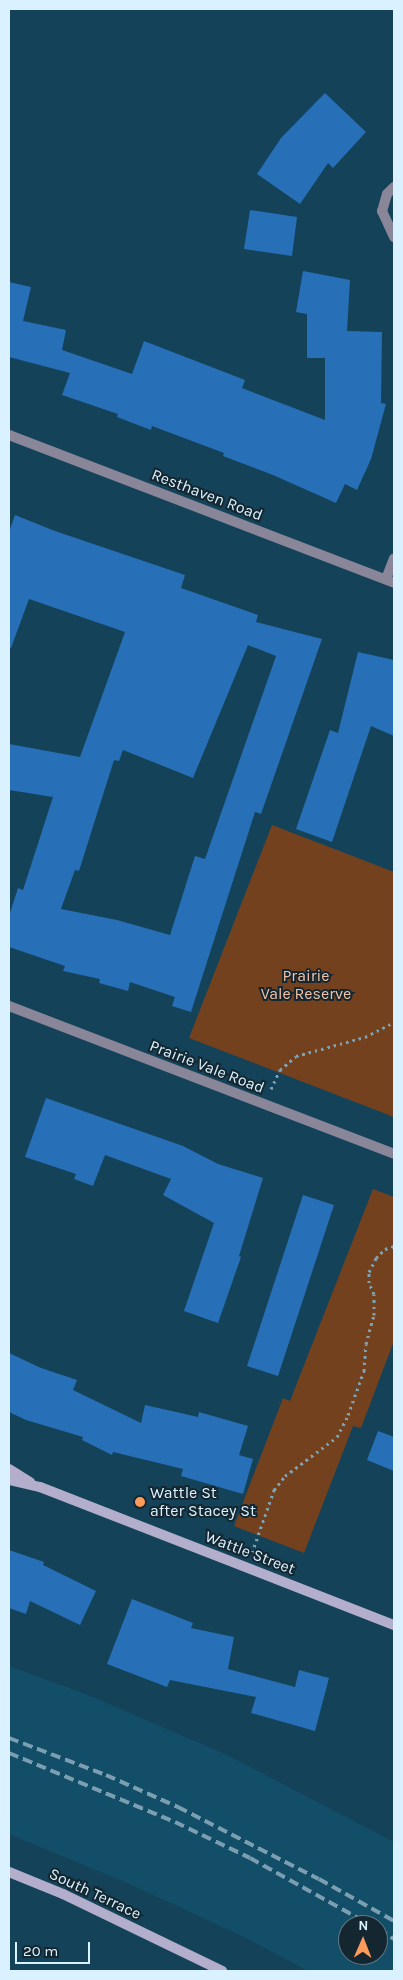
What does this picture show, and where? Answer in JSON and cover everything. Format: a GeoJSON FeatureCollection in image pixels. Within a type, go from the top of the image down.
{"type":"FeatureCollection","features":[{"type":"Feature","properties":{"kind":"main road","name":"Wattle Street"},"geometry":{"type":"LineString","coordinates":[[9,1470],[40,1488]]}},
{"type":"Feature","properties":{"kind":"main road","name":"Wattle Street"},"geometry":{"type":"LineString","coordinates":[[9,1480],[40,1488],[394,1625]]}},
{"type":"Feature","properties":{"kind":"main road","name":"South Terrace"},"geometry":{"type":"LineString","coordinates":[[9,1872],[63,1894],[222,1971]]}},
{"type":"Feature","properties":{"kind":"street"},"geometry":{"type":"LineString","coordinates":[[394,187],[387,194],[382,212],[394,237]]}},
{"type":"Feature","properties":{"kind":"street","name":"Resthaven Road"},"geometry":{"type":"LineString","coordinates":[[9,435],[390,581]]}},
{"type":"Feature","properties":{"kind":"street"},"geometry":{"type":"LineString","coordinates":[[390,581],[394,558]]}},
{"type":"Feature","properties":{"kind":"street","name":"Prairie Vale Road"},"geometry":{"type":"LineString","coordinates":[[9,1006],[394,1154]]}},
{"type":"Feature","properties":{"kind":"path"},"geometry":{"type":"LineString","coordinates":[[274,1083],[284,1064],[296,1056],[365,1036],[394,1022]]}},
{"type":"Feature","properties":{"kind":"path"},"geometry":{"type":"LineString","coordinates":[[247,1568],[274,1490],[285,1476],[337,1437],[348,1415],[364,1371],[366,1344],[374,1315],[374,1294],[369,1283],[369,1272],[376,1258],[385,1250],[394,1246]]}},
{"type":"Feature","properties":{"kind":"shaded area"},"geometry":{"type":"Polygon","coordinates":[[[9,1666],[88,1695],[227,1755],[394,1842],[394,1971],[308,1971],[248,1939],[134,1886],[9,1834],[9,1666]]]}},
{"type":"Feature","properties":{"kind":"green space","name":"Prairie Vale Reserve"},"geometry":{"type":"Polygon","coordinates":[[[272,825],[394,872],[394,1117],[189,1038],[272,825]]]}},
{"type":"Feature","properties":{"kind":"green space"},"geometry":{"type":"Polygon","coordinates":[[[373,1189],[394,1197],[394,1341],[361,1428],[353,1426],[304,1553],[234,1526],[283,1398],[290,1401],[373,1189]]]}},
{"type":"Feature","properties":{"kind":"building"},"geometry":{"type":"Polygon","coordinates":[[[325,93],[366,132],[333,168],[328,163],[300,204],[257,174],[281,138],[325,93]]]}},
{"type":"Feature","properties":{"kind":"building"},"geometry":{"type":"Polygon","coordinates":[[[250,210],[297,217],[292,256],[244,249],[250,210]]]}},
{"type":"Feature","properties":{"kind":"building"},"geometry":{"type":"Polygon","coordinates":[[[303,271],[350,280],[347,331],[382,332],[381,403],[386,404],[371,459],[357,490],[345,484],[336,503],[273,475],[223,456],[224,453],[152,426],[151,430],[117,417],[118,414],[62,395],[70,373],[9,357],[9,282],[31,287],[23,321],[66,330],[62,350],[132,374],[144,341],[245,380],[242,388],[325,420],[325,358],[307,358],[307,314],[296,312],[303,271]]]}},
{"type":"Feature","properties":{"kind":"building"},"geometry":{"type":"Polygon","coordinates":[[[15,515],[55,531],[185,575],[181,588],[258,615],[256,622],[322,639],[261,814],[255,812],[191,1012],[172,1006],[175,997],[130,982],[128,991],[99,983],[100,979],[63,971],[65,966],[9,947],[9,916],[18,888],[23,890],[53,797],[9,790],[9,744],[80,757],[125,632],[29,599],[11,648],[9,647],[9,532],[15,515]],[[248,645],[193,778],[123,750],[119,761],[114,760],[79,871],[75,870],[61,909],[117,920],[170,935],[195,856],[205,859],[276,656],[248,645]]]}},
{"type":"Feature","properties":{"kind":"building"},"geometry":{"type":"Polygon","coordinates":[[[358,652],[394,660],[394,736],[371,726],[332,842],[296,829],[330,730],[338,733],[358,652]]]}},
{"type":"Feature","properties":{"kind":"building"},"geometry":{"type":"Polygon","coordinates":[[[46,1098],[183,1146],[218,1164],[263,1178],[239,1256],[241,1257],[218,1323],[184,1311],[214,1223],[163,1195],[171,1179],[105,1155],[93,1186],[74,1179],[76,1174],[25,1157],[46,1098]]]}},
{"type":"Feature","properties":{"kind":"building"},"geometry":{"type":"Polygon","coordinates":[[[303,1195],[334,1205],[278,1376],[247,1366],[303,1195]]]}},
{"type":"Feature","properties":{"kind":"building"},"geometry":{"type":"Polygon","coordinates":[[[9,1353],[41,1368],[77,1380],[73,1390],[141,1423],[145,1405],[198,1417],[199,1412],[248,1426],[239,1455],[253,1459],[243,1494],[181,1476],[183,1469],[113,1452],[112,1455],[82,1440],[83,1437],[26,1420],[9,1412],[9,1353]]]}},
{"type":"Feature","properties":{"kind":"building"},"geometry":{"type":"Polygon","coordinates":[[[378,1431],[394,1437],[394,1471],[367,1460],[378,1431]]]}},
{"type":"Feature","properties":{"kind":"building"},"geometry":{"type":"Polygon","coordinates":[[[9,1550],[44,1562],[43,1565],[96,1591],[80,1625],[30,1601],[26,1614],[9,1608],[9,1550]]]}},
{"type":"Feature","properties":{"kind":"building"},"geometry":{"type":"Polygon","coordinates":[[[132,1599],[193,1623],[191,1628],[234,1637],[228,1669],[295,1687],[299,1670],[329,1678],[315,1731],[251,1713],[256,1697],[170,1680],[167,1687],[107,1664],[132,1599]]]}},
{"type":"Feature","properties":{"kind":"railway"},"geometry":{"type":"LineString","coordinates":[[9,1738],[106,1775],[178,1807],[319,1879],[394,1921]]}},
{"type":"Feature","properties":{"kind":"railway"},"geometry":{"type":"LineString","coordinates":[[9,1753],[175,1822],[250,1858],[353,1915]]}},
{"type":"Feature","properties":{"kind":"railway"},"geometry":{"type":"LineString","coordinates":[[388,1935],[394,1939]]}},
{"type":"Feature","properties":{"kind":"place","name":"Wattle St after Stacey St"},"geometry":{"type":"Point","coordinates":[140,1502]}}]}
